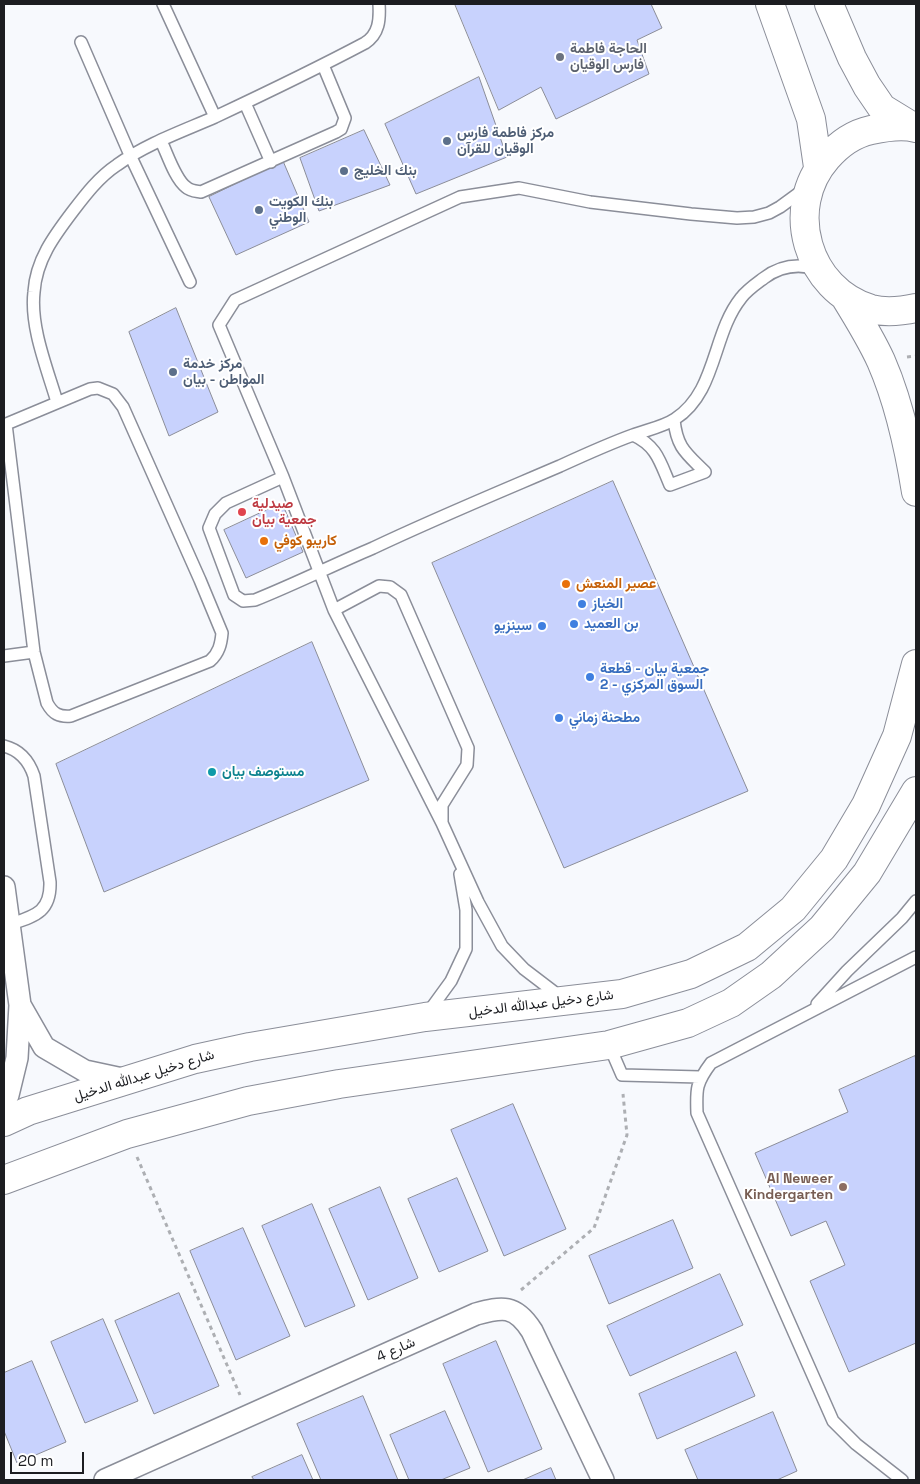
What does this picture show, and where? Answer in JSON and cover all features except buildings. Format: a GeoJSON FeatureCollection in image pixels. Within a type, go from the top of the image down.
{"type":"FeatureCollection","features":[{"type":"Feature","properties":{"kind":"street"},"geometry":{"type":"LineString","coordinates":[[770,4],[811,119],[814,176],[803,214],[806,242],[818,269],[830,284],[845,297],[871,309],[900,312],[916,308]]}},
{"type":"Feature","properties":{"kind":"street"},"geometry":{"type":"LineString","coordinates":[[829,4],[866,86],[882,108],[915,128]]}},
{"type":"Feature","properties":{"kind":"street"},"geometry":{"type":"LineString","coordinates":[[814,176],[837,147],[860,133],[886,126],[915,128]]}},
{"type":"Feature","properties":{"kind":"street"},"geometry":{"type":"LineString","coordinates":[[845,297],[868,334],[882,363],[897,407],[910,455],[916,492]]}},
{"type":"Feature","properties":{"kind":"street","name":"شارع دخيل عبدالله الدخيل"},"geometry":{"type":"LineString","coordinates":[[4,1122],[28,1112],[195,1059],[250,1047],[425,1017],[567,1002],[622,994],[690,974],[747,947],[793,909],[834,859],[866,805],[897,736],[916,664]]}},
{"type":"Feature","properties":{"kind":"street"},"geometry":{"type":"LineString","coordinates":[[4,1180],[127,1134],[248,1101],[288,1093],[609,1045],[688,1023],[731,1004],[771,975],[822,928],[867,873],[916,791]]}},
{"type":"Feature","properties":{"kind":"street"},"geometry":{"type":"LineString","coordinates":[[4,887],[20,1005],[17,1058],[8,1096],[4,1103]]}},
{"type":"Feature","properties":{"kind":"street"},"geometry":{"type":"LineString","coordinates":[[20,1005],[44,1047],[85,1071],[127,1080]]}},
{"type":"Feature","properties":{"kind":"street"},"geometry":{"type":"LineString","coordinates":[[499,1308],[509,1310],[518,1315],[529,1326],[603,1480]]}},
{"type":"Feature","properties":{"kind":"street","name":"شارع 4"},"geometry":{"type":"LineString","coordinates":[[105,1480],[476,1314],[499,1308]]}},
{"type":"Feature","properties":{"kind":"lane"},"geometry":{"type":"LineString","coordinates":[[163,4],[215,117]]}},
{"type":"Feature","properties":{"kind":"lane"},"geometry":{"type":"LineString","coordinates":[[57,402],[36,326],[33,308],[34,291],[37,273],[51,240],[88,192],[101,178],[130,155],[245,103],[373,38],[379,24],[379,4]]}},
{"type":"Feature","properties":{"kind":"lane"},"geometry":{"type":"LineString","coordinates":[[81,42],[130,155],[190,282]]}},
{"type":"Feature","properties":{"kind":"lane"},"geometry":{"type":"LineString","coordinates":[[161,141],[179,180],[192,191],[201,192],[336,132],[344,124],[343,113],[323,65]]}},
{"type":"Feature","properties":{"kind":"lane"},"geometry":{"type":"LineString","coordinates":[[245,103],[271,162]]}},
{"type":"Feature","properties":{"kind":"lane"},"geometry":{"type":"LineString","coordinates":[[567,1002],[524,970],[502,946],[478,902],[442,823],[334,610],[283,477],[219,325],[235,300],[460,197],[519,188],[590,202],[691,214],[754,217],[769,213],[780,207],[814,176]]}},
{"type":"Feature","properties":{"kind":"lane"},"geometry":{"type":"LineString","coordinates":[[283,477],[226,503],[215,514],[209,528],[234,595],[243,601],[255,600],[633,435],[674,420],[691,404],[704,385],[725,329],[740,299],[774,271],[796,265],[818,269]]}},
{"type":"Feature","properties":{"kind":"lane"},"geometry":{"type":"LineString","coordinates":[[98,388],[113,394],[119,400],[197,572],[222,633],[218,652],[210,660],[71,716],[56,714],[50,709],[34,652],[5,424],[57,402],[90,389],[98,388]]}},
{"type":"Feature","properties":{"kind":"lane"},"geometry":{"type":"LineString","coordinates":[[633,435],[644,440],[654,449],[670,485],[705,472],[680,446],[676,436],[674,420]]}},
{"type":"Feature","properties":{"kind":"lane"},"geometry":{"type":"LineString","coordinates":[[334,610],[380,586],[390,587],[401,595],[468,748],[467,765],[442,804],[442,823]]}},
{"type":"Feature","properties":{"kind":"lane"},"geometry":{"type":"LineString","coordinates":[[4,656],[34,652]]}},
{"type":"Feature","properties":{"kind":"lane"},"geometry":{"type":"LineString","coordinates":[[4,746],[12,748],[22,755],[30,765],[34,776],[51,893],[47,904],[39,913],[8,924]]}},
{"type":"Feature","properties":{"kind":"lane"},"geometry":{"type":"LineString","coordinates":[[425,1017],[451,981],[466,949],[466,910],[458,860]]}},
{"type":"Feature","properties":{"kind":"lane"},"geometry":{"type":"LineString","coordinates":[[813,1010],[847,971],[902,918],[916,901]]}},
{"type":"Feature","properties":{"kind":"lane"},"geometry":{"type":"LineString","coordinates":[[902,1480],[856,1444],[833,1421],[697,1113],[696,1092],[700,1077],[711,1063],[916,957]]}},
{"type":"Feature","properties":{"kind":"lane"},"geometry":{"type":"LineString","coordinates":[[609,1045],[622,1075],[700,1077]]}},
{"type":"Feature","properties":{"kind":"path"},"geometry":{"type":"LineString","coordinates":[[499,1308],[594,1228],[627,1135],[622,1075]]}},
{"type":"Feature","properties":{"kind":"path"},"geometry":{"type":"LineString","coordinates":[[127,1134],[249,1416]]}},
{"type":"Feature","properties":{"kind":"place","name":"الحاجة فاطمة فارس الوقيان"},"geometry":{"type":"Point","coordinates":[560,57]}},
{"type":"Feature","properties":{"kind":"place","name":"مركز فاطمة فارس الوقيان للقرآن"},"geometry":{"type":"Point","coordinates":[447,141]}},
{"type":"Feature","properties":{"kind":"place","name":"بنك الخليج"},"geometry":{"type":"Point","coordinates":[344,171]}},
{"type":"Feature","properties":{"kind":"place","name":"بنك الكويت الوطني"},"geometry":{"type":"Point","coordinates":[259,210]}},
{"type":"Feature","properties":{"kind":"place","name":"مركز خدمة المواطن - بيان"},"geometry":{"type":"Point","coordinates":[173,372]}},
{"type":"Feature","properties":{"kind":"place","name":"صيدلية جمعية بيان"},"geometry":{"type":"Point","coordinates":[242,512]}},
{"type":"Feature","properties":{"kind":"place","name":"كاريبو كوفي"},"geometry":{"type":"Point","coordinates":[264,541]}},
{"type":"Feature","properties":{"kind":"place","name":"عصير المنعش"},"geometry":{"type":"Point","coordinates":[566,584]}},
{"type":"Feature","properties":{"kind":"place","name":"الخباز"},"geometry":{"type":"Point","coordinates":[582,604]}},
{"type":"Feature","properties":{"kind":"place","name":"بن العميد"},"geometry":{"type":"Point","coordinates":[574,624]}},
{"type":"Feature","properties":{"kind":"place","name":"سينزيو"},"geometry":{"type":"Point","coordinates":[542,626]}},
{"type":"Feature","properties":{"kind":"place","name":"جمعية بيان - قطعة 2 - السوق المركزي"},"geometry":{"type":"Point","coordinates":[590,677]}},
{"type":"Feature","properties":{"kind":"place","name":"مطحنة زماني"},"geometry":{"type":"Point","coordinates":[559,718]}},
{"type":"Feature","properties":{"kind":"place","name":"مستوصف بيان"},"geometry":{"type":"Point","coordinates":[212,772]}},
{"type":"Feature","properties":{"kind":"place","name":"Al Neweer Kindergarten"},"geometry":{"type":"Point","coordinates":[843,1187]}}]}
